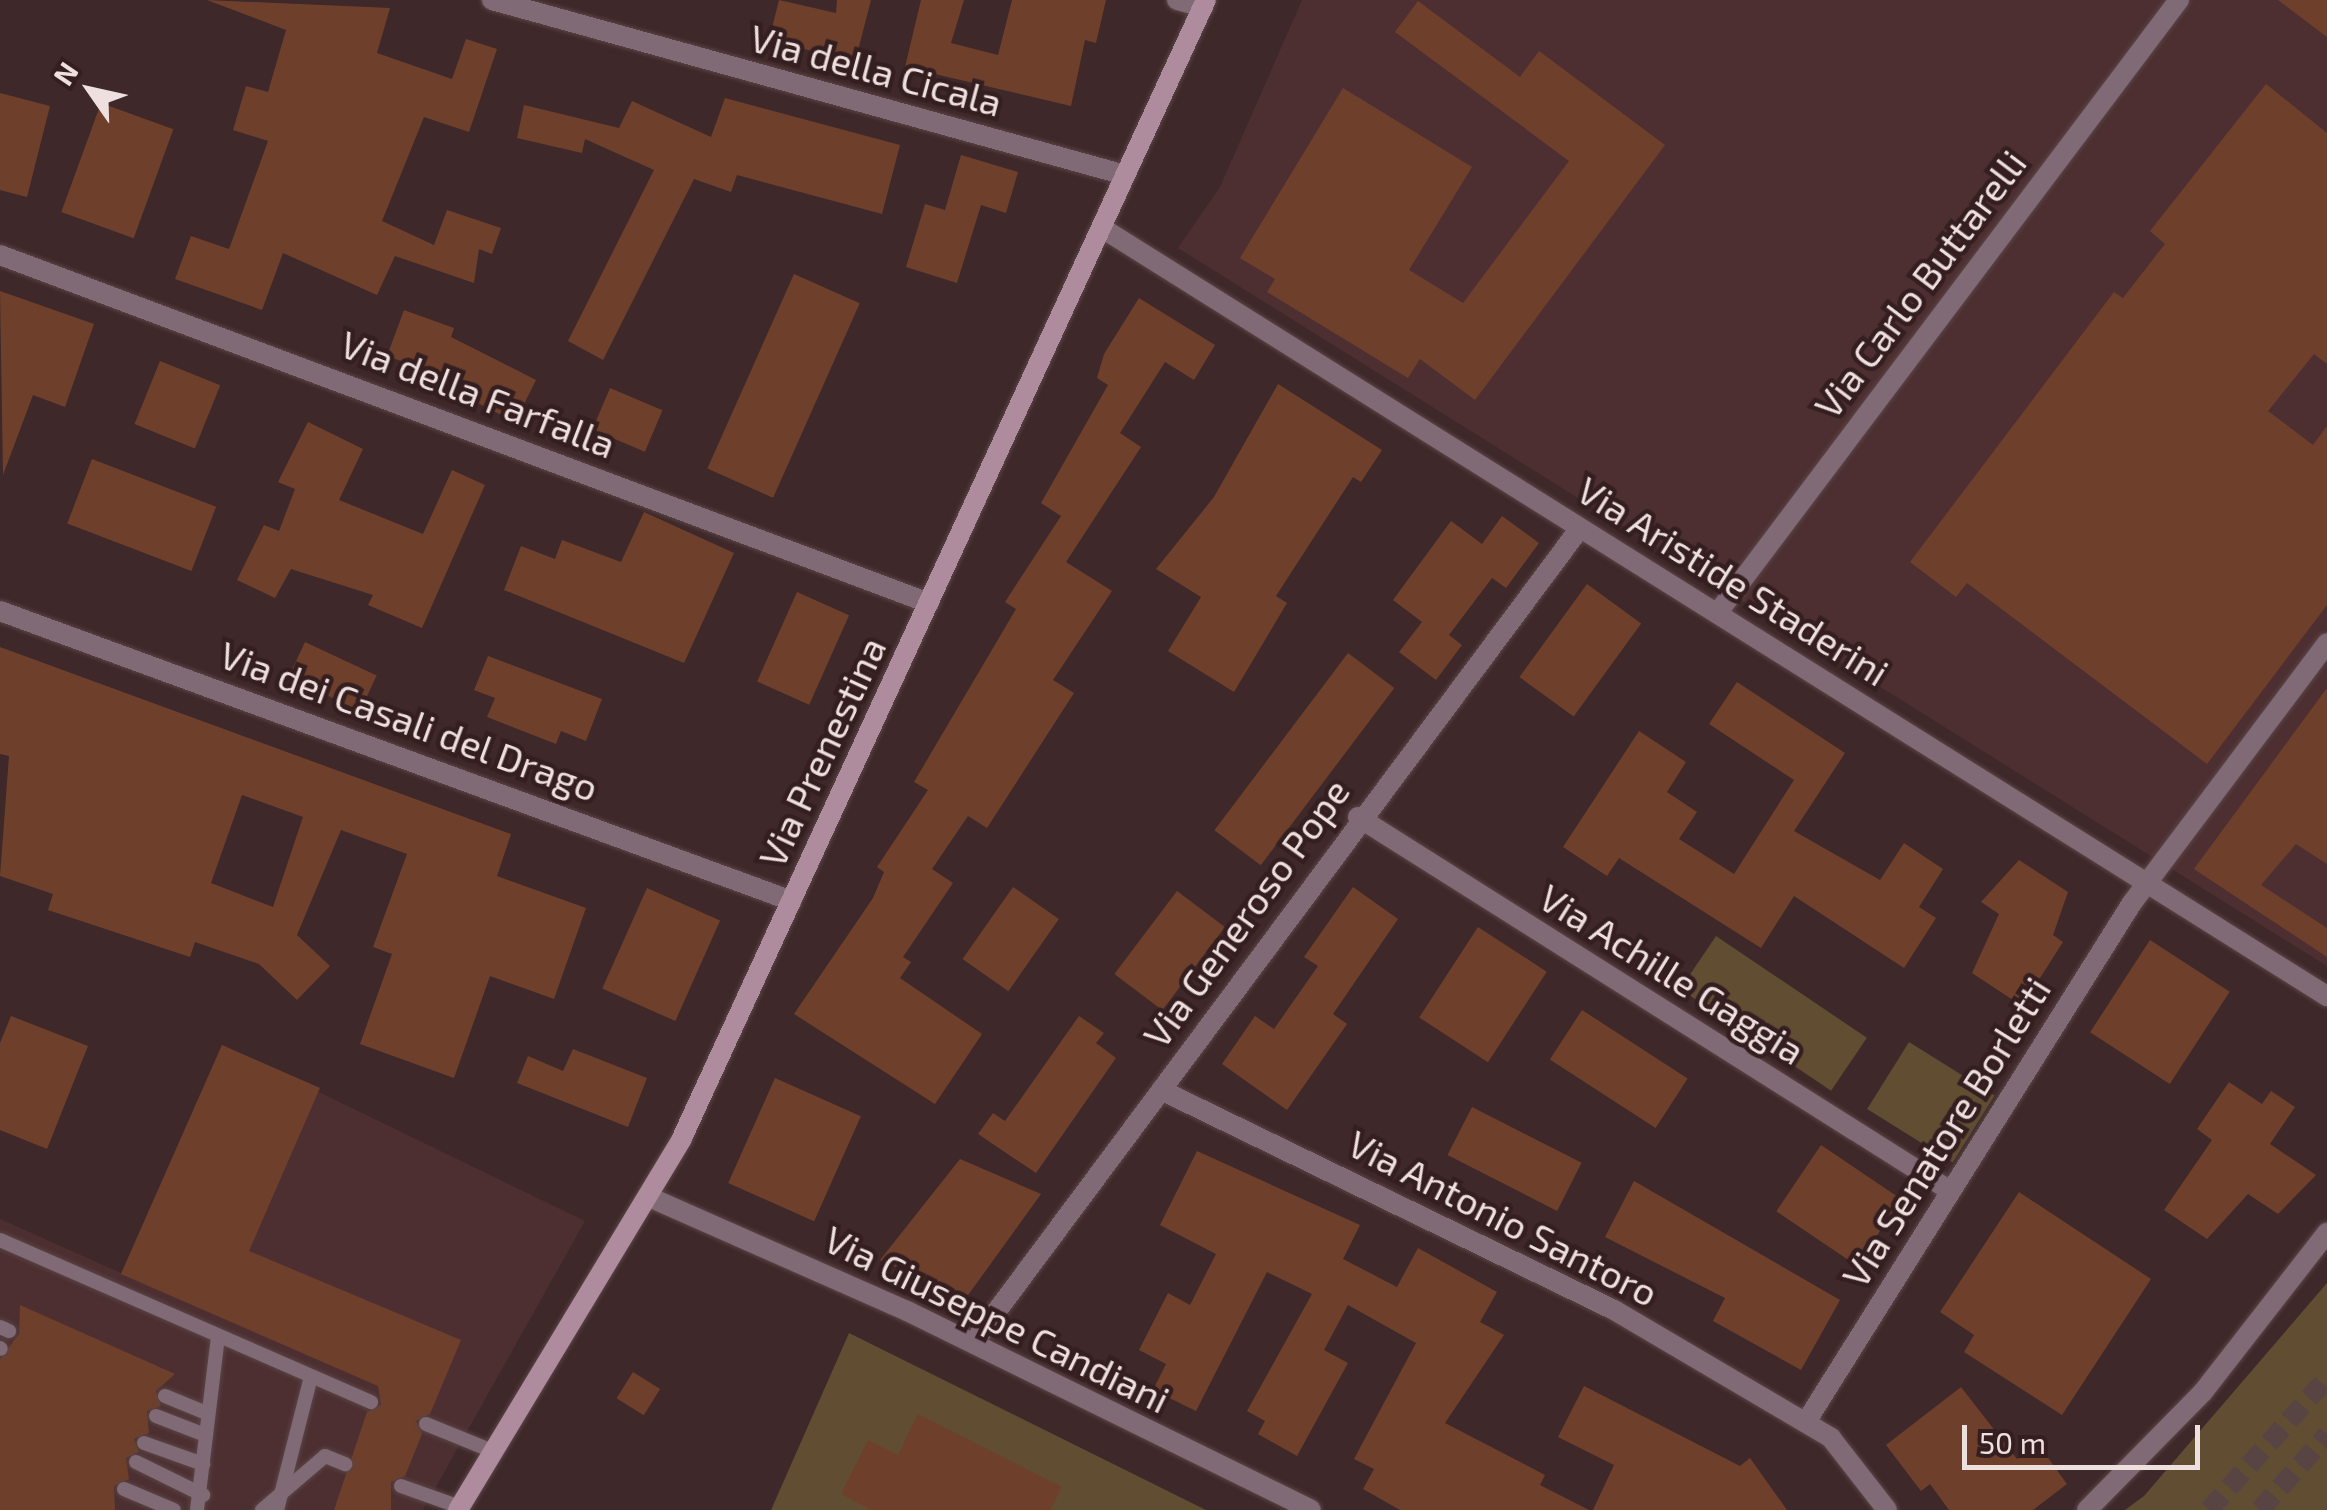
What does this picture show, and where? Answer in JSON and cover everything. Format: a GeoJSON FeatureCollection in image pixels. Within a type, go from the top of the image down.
{"type":"FeatureCollection","features":[{"type":"Feature","properties":{"kind":"street","name":"Via della Cicala"},"geometry":{"type":"LineString","coordinates":[[492,0],[1125,175]]}},
{"type":"Feature","properties":{"kind":"street"},"geometry":{"type":"LineString","coordinates":[[1177,0],[1204,4]]}},
{"type":"Feature","properties":{"kind":"street","name":"Via Carlo Buttarelli"},"geometry":{"type":"LineString","coordinates":[[1719,611],[2179,0]]}},
{"type":"Feature","properties":{"kind":"street","name":"Via Prenestina"},"geometry":{"type":"LineString","coordinates":[[459,1509],[490,1450],[651,1198],[792,902],[1204,4]]}},
{"type":"Feature","properties":{"kind":"street","name":"Via Aristide Staderini"},"geometry":{"type":"LineString","coordinates":[[1102,228],[1719,611],[2327,996]]}},
{"type":"Feature","properties":{"kind":"street","name":"Via della Farfalla"},"geometry":{"type":"LineString","coordinates":[[0,255],[929,603]]}},
{"type":"Feature","properties":{"kind":"street","name":"Via Generoso Pope"},"geometry":{"type":"LineString","coordinates":[[973,1343],[1358,817],[1580,528]]}},
{"type":"Feature","properties":{"kind":"street","name":"Via dei Casali del Drago"},"geometry":{"type":"LineString","coordinates":[[0,611],[792,902]]}},
{"type":"Feature","properties":{"kind":"street","name":"Via Senatore Borletti"},"geometry":{"type":"LineString","coordinates":[[1806,1422],[2147,881],[2327,643]]}},
{"type":"Feature","properties":{"kind":"street","name":"Via Achille Gaggia"},"geometry":{"type":"LineString","coordinates":[[1358,817],[1949,1190]]}},
{"type":"Feature","properties":{"kind":"street","name":"Via Antonio Santoro"},"geometry":{"type":"LineString","coordinates":[[1161,1090],[1500,1247],[1806,1422],[1831,1438],[1887,1510]]}},
{"type":"Feature","properties":{"kind":"street","name":"Via Giuseppe Candiani"},"geometry":{"type":"LineString","coordinates":[[651,1198],[973,1343],[1311,1510]]}},
{"type":"Feature","properties":{"kind":"street"},"geometry":{"type":"LineString","coordinates":[[2087,1510],[2215,1378],[2327,1233]]}},
{"type":"Feature","properties":{"kind":"lane"},"geometry":{"type":"LineString","coordinates":[[0,1240],[371,1402]]}},
{"type":"Feature","properties":{"kind":"lane"},"geometry":{"type":"LineString","coordinates":[[136,1462],[200,1503],[204,1412],[218,1336]]}},
{"type":"Feature","properties":{"kind":"lane"},"geometry":{"type":"LineString","coordinates":[[276,1510],[288,1481],[311,1377]]}},
{"type":"Feature","properties":{"kind":"lane"},"geometry":{"type":"LineString","coordinates":[[165,1396],[204,1412]]}},
{"type":"Feature","properties":{"kind":"lane"},"geometry":{"type":"LineString","coordinates":[[156,1416],[204,1434]]}},
{"type":"Feature","properties":{"kind":"lane"},"geometry":{"type":"LineString","coordinates":[[426,1424],[490,1450]]}},
{"type":"Feature","properties":{"kind":"lane"},"geometry":{"type":"LineString","coordinates":[[144,1443],[203,1464]]}},
{"type":"Feature","properties":{"kind":"lane"},"geometry":{"type":"LineString","coordinates":[[262,1510],[288,1481],[326,1456],[345,1464]]}},
{"type":"Feature","properties":{"kind":"lane"},"geometry":{"type":"LineString","coordinates":[[400,1486],[459,1509]]}},
{"type":"Feature","properties":{"kind":"lane"},"geometry":{"type":"LineString","coordinates":[[124,1489],[174,1510]]}},
{"type":"Feature","properties":{"kind":"shaded area"},"geometry":{"type":"Polygon","coordinates":[[[1302,0],[2327,0],[2327,966],[1178,248],[1220,187],[1302,0]]]}},
{"type":"Feature","properties":{"kind":"shaded area"},"geometry":{"type":"Polygon","coordinates":[[[1716,936],[1867,1038],[1831,1091],[1680,989],[1716,936]]]}},
{"type":"Feature","properties":{"kind":"shaded area"},"geometry":{"type":"Polygon","coordinates":[[[1909,1042],[1995,1096],[1953,1163],[1867,1109],[1909,1042]]]}},
{"type":"Feature","properties":{"kind":"shaded area"},"geometry":{"type":"Polygon","coordinates":[[[222,1045],[585,1221],[423,1510],[0,1510],[0,1219],[121,1273],[222,1045]]]}},
{"type":"Feature","properties":{"kind":"shaded area"},"geometry":{"type":"Polygon","coordinates":[[[2327,1283],[2327,1510],[2125,1510],[2144,1496],[2327,1283]]]}},
{"type":"Feature","properties":{"kind":"shaded area"},"geometry":{"type":"Polygon","coordinates":[[[849,1333],[1206,1510],[771,1510],[849,1333]]]}},
{"type":"Feature","properties":{"kind":"building"},"geometry":{"type":"Polygon","coordinates":[[[207,0],[390,8],[377,53],[452,79],[466,39],[497,49],[469,132],[424,117],[382,221],[434,245],[447,210],[501,228],[492,254],[479,249],[474,283],[395,256],[377,295],[283,253],[262,310],[175,279],[191,236],[229,249],[268,141],[233,130],[246,86],[268,92],[286,30],[207,0]]]}},
{"type":"Feature","properties":{"kind":"building"},"geometry":{"type":"Polygon","coordinates":[[[779,0],[836,13],[837,0],[871,0],[855,62],[769,40],[779,0]]]}},
{"type":"Feature","properties":{"kind":"building"},"geometry":{"type":"Polygon","coordinates":[[[921,0],[964,0],[951,43],[998,55],[1012,0],[1106,0],[1096,43],[1085,40],[1071,106],[905,67],[921,0]]]}},
{"type":"Feature","properties":{"kind":"building"},"geometry":{"type":"Polygon","coordinates":[[[2278,0],[2327,0],[2327,37],[2278,0]]]}},
{"type":"Feature","properties":{"kind":"building"},"geometry":{"type":"Polygon","coordinates":[[[1418,1],[1520,77],[1539,51],[1665,145],[1475,400],[1420,359],[1408,378],[1267,292],[1275,279],[1240,258],[1343,88],[1472,167],[1409,270],[1463,303],[1569,161],[1395,32],[1418,1]]]}},
{"type":"Feature","properties":{"kind":"building"},"geometry":{"type":"Polygon","coordinates":[[[2266,84],[2327,133],[2327,364],[2314,354],[2268,411],[2313,445],[2327,426],[2327,605],[2207,764],[1967,583],[1956,597],[1910,562],[2114,292],[2123,298],[2165,244],[2150,231],[2266,84]]]}},
{"type":"Feature","properties":{"kind":"building"},"geometry":{"type":"Polygon","coordinates":[[[0,93],[50,106],[27,197],[0,190],[0,93]]]}},
{"type":"Feature","properties":{"kind":"building"},"geometry":{"type":"Polygon","coordinates":[[[725,98],[900,145],[882,214],[737,175],[731,192],[694,179],[603,360],[568,341],[654,170],[585,139],[582,153],[517,138],[524,105],[619,128],[632,101],[711,137],[725,98]]]}},
{"type":"Feature","properties":{"kind":"building"},"geometry":{"type":"Polygon","coordinates":[[[101,103],[173,129],[134,238],[61,212],[101,103]]]}},
{"type":"Feature","properties":{"kind":"building"},"geometry":{"type":"Polygon","coordinates":[[[961,155],[1018,172],[1006,213],[981,205],[957,283],[906,267],[925,204],[945,210],[961,155]]]}},
{"type":"Feature","properties":{"kind":"building"},"geometry":{"type":"Polygon","coordinates":[[[794,274],[860,303],[773,498],[707,469],[794,274]]]}},
{"type":"Feature","properties":{"kind":"building"},"geometry":{"type":"Polygon","coordinates":[[[0,291],[94,324],[65,407],[33,395],[3,475],[0,291]]]}},
{"type":"Feature","properties":{"kind":"building"},"geometry":{"type":"Polygon","coordinates":[[[1139,298],[1215,345],[1194,380],[1165,362],[1120,433],[1141,447],[1066,562],[1112,591],[1053,680],[1074,693],[987,828],[968,816],[932,869],[953,883],[903,957],[911,962],[900,978],[982,1034],[935,1104],[794,1014],[873,898],[884,872],[877,867],[928,790],[914,782],[1016,609],[1005,602],[1061,516],[1041,503],[1108,385],[1097,378],[1104,354],[1139,298]]]}},
{"type":"Feature","properties":{"kind":"building"},"geometry":{"type":"Polygon","coordinates":[[[404,310],[454,328],[451,337],[536,380],[515,422],[468,398],[473,387],[387,356],[404,310]]]}},
{"type":"Feature","properties":{"kind":"building"},"geometry":{"type":"Polygon","coordinates":[[[160,361],[220,385],[195,448],[135,424],[160,361]]]}},
{"type":"Feature","properties":{"kind":"building"},"geometry":{"type":"Polygon","coordinates":[[[1278,384],[1382,450],[1361,482],[1353,477],[1276,596],[1287,603],[1234,692],[1168,651],[1201,597],[1156,569],[1214,497],[1278,384]]]}},
{"type":"Feature","properties":{"kind":"building"},"geometry":{"type":"Polygon","coordinates":[[[610,388],[662,410],[645,452],[592,429],[610,388]]]}},
{"type":"Feature","properties":{"kind":"building"},"geometry":{"type":"Polygon","coordinates":[[[308,422],[363,449],[339,500],[423,534],[452,470],[485,485],[422,628],[368,605],[373,595],[291,569],[275,598],[237,580],[264,525],[279,531],[295,489],[278,482],[308,422]]]}},
{"type":"Feature","properties":{"kind":"building"},"geometry":{"type":"Polygon","coordinates":[[[92,459],[216,507],[191,571],[67,523],[92,459]]]}},
{"type":"Feature","properties":{"kind":"building"},"geometry":{"type":"Polygon","coordinates":[[[644,512],[734,553],[684,663],[504,590],[521,546],[555,559],[562,540],[621,562],[644,512]]]}},
{"type":"Feature","properties":{"kind":"building"},"geometry":{"type":"Polygon","coordinates":[[[1502,516],[1539,543],[1506,588],[1492,578],[1449,635],[1462,645],[1436,680],[1399,652],[1422,622],[1393,600],[1451,521],[1482,544],[1502,516]]]}},
{"type":"Feature","properties":{"kind":"building"},"geometry":{"type":"Polygon","coordinates":[[[1587,584],[1641,623],[1574,716],[1519,677],[1587,584]]]}},
{"type":"Feature","properties":{"kind":"building"},"geometry":{"type":"Polygon","coordinates":[[[797,592],[849,615],[809,705],[757,682],[797,592]]]}},
{"type":"Feature","properties":{"kind":"building"},"geometry":{"type":"Polygon","coordinates":[[[305,642],[377,675],[360,711],[289,677],[305,642]]]}},
{"type":"Feature","properties":{"kind":"building"},"geometry":{"type":"Polygon","coordinates":[[[0,647],[511,834],[497,876],[586,908],[554,999],[490,976],[454,1078],[360,1044],[392,954],[373,947],[407,854],[341,830],[297,935],[330,966],[297,1000],[259,964],[195,942],[190,957],[48,910],[53,894],[0,876],[9,756],[0,754],[0,647]],[[242,795],[211,883],[273,907],[303,817],[242,795]]]}},
{"type":"Feature","properties":{"kind":"building"},"geometry":{"type":"Polygon","coordinates":[[[1348,653],[1394,688],[1261,865],[1214,830],[1348,653]]]}},
{"type":"Feature","properties":{"kind":"building"},"geometry":{"type":"Polygon","coordinates":[[[488,656],[602,699],[586,741],[561,731],[556,744],[487,717],[495,698],[474,690],[488,656]]]}},
{"type":"Feature","properties":{"kind":"building"},"geometry":{"type":"Polygon","coordinates":[[[1737,682],[1845,753],[1794,831],[1880,880],[1904,843],[1943,869],[1919,907],[1936,918],[1904,968],[1794,896],[1761,948],[1619,858],[1607,876],[1563,847],[1639,731],[1686,762],[1667,792],[1697,812],[1679,839],[1734,874],[1794,780],[1709,724],[1737,682]]]}},
{"type":"Feature","properties":{"kind":"building"},"geometry":{"type":"Polygon","coordinates":[[[2327,688],[2327,864],[2296,844],[2261,885],[2327,928],[2327,957],[2194,869],[2327,688]]]}},
{"type":"Feature","properties":{"kind":"building"},"geometry":{"type":"Polygon","coordinates":[[[2019,860],[2068,892],[2053,935],[2063,942],[2022,1006],[1972,973],[1999,914],[1981,902],[2019,860]]]}},
{"type":"Feature","properties":{"kind":"building"},"geometry":{"type":"Polygon","coordinates":[[[1013,887],[1059,919],[1008,991],[963,959],[1013,887]]]}},
{"type":"Feature","properties":{"kind":"building"},"geometry":{"type":"Polygon","coordinates":[[[1353,887],[1398,919],[1333,1014],[1347,1024],[1287,1110],[1222,1064],[1255,1016],[1274,1029],[1318,966],[1304,957],[1353,887]]]}},
{"type":"Feature","properties":{"kind":"building"},"geometry":{"type":"Polygon","coordinates":[[[647,888],[720,921],[675,1021],[602,988],[647,888]]]}},
{"type":"Feature","properties":{"kind":"building"},"geometry":{"type":"Polygon","coordinates":[[[1177,891],[1225,927],[1162,1010],[1114,974],[1177,891]]]}},
{"type":"Feature","properties":{"kind":"building"},"geometry":{"type":"Polygon","coordinates":[[[1478,927],[1547,972],[1488,1062],[1419,1018],[1478,927]]]}},
{"type":"Feature","properties":{"kind":"building"},"geometry":{"type":"Polygon","coordinates":[[[2150,940],[2230,992],[2170,1084],[2090,1032],[2150,940]]]}},
{"type":"Feature","properties":{"kind":"building"},"geometry":{"type":"Polygon","coordinates":[[[1582,1010],[1688,1079],[1656,1128],[1550,1059],[1582,1010]]]}},
{"type":"Feature","properties":{"kind":"building"},"geometry":{"type":"Polygon","coordinates":[[[11,1016],[88,1046],[47,1149],[0,1130],[0,1043],[11,1016]]]}},
{"type":"Feature","properties":{"kind":"building"},"geometry":{"type":"Polygon","coordinates":[[[1079,1016],[1104,1033],[1096,1043],[1116,1058],[1036,1173],[978,1134],[993,1113],[1005,1121],[1079,1016]]]}},
{"type":"Feature","properties":{"kind":"building"},"geometry":{"type":"Polygon","coordinates":[[[222,1045],[320,1088],[249,1251],[461,1340],[430,1414],[416,1421],[422,1434],[405,1476],[391,1482],[391,1510],[334,1510],[367,1412],[381,1405],[378,1386],[121,1274],[222,1045]]]}},
{"type":"Feature","properties":{"kind":"building"},"geometry":{"type":"Polygon","coordinates":[[[573,1049],[647,1078],[628,1127],[517,1083],[528,1056],[563,1071],[573,1049]]]}},
{"type":"Feature","properties":{"kind":"building"},"geometry":{"type":"Polygon","coordinates":[[[775,1078],[861,1116],[814,1221],[728,1183],[775,1078]]]}},
{"type":"Feature","properties":{"kind":"building"},"geometry":{"type":"Polygon","coordinates":[[[2229,1082],[2262,1104],[2271,1091],[2295,1107],[2270,1144],[2316,1175],[2278,1214],[2248,1194],[2207,1239],[2164,1210],[2212,1140],[2197,1129],[2229,1082]]]}},
{"type":"Feature","properties":{"kind":"building"},"geometry":{"type":"Polygon","coordinates":[[[1472,1107],[1582,1163],[1557,1211],[1447,1155],[1472,1107]]]}},
{"type":"Feature","properties":{"kind":"building"},"geometry":{"type":"Polygon","coordinates":[[[1821,1145],[1901,1199],[1857,1266],[1776,1211],[1821,1145]]]}},
{"type":"Feature","properties":{"kind":"building"},"geometry":{"type":"Polygon","coordinates":[[[1197,1151],[1360,1225],[1343,1259],[1397,1287],[1418,1248],[1497,1292],[1480,1322],[1504,1335],[1445,1423],[1545,1475],[1540,1485],[1589,1510],[1400,1510],[1363,1489],[1374,1469],[1354,1459],[1416,1343],[1348,1305],[1324,1350],[1348,1363],[1297,1456],[1258,1434],[1265,1421],[1247,1411],[1312,1294],[1267,1272],[1196,1411],[1153,1390],[1166,1364],[1139,1350],[1168,1293],[1190,1305],[1216,1254],[1160,1225],[1197,1151]]]}},
{"type":"Feature","properties":{"kind":"building"},"geometry":{"type":"Polygon","coordinates":[[[960,1159],[1041,1194],[966,1298],[880,1260],[960,1159]]]}},
{"type":"Feature","properties":{"kind":"building"},"geometry":{"type":"Polygon","coordinates":[[[1634,1181],[1840,1300],[1801,1370],[1713,1321],[1725,1298],[1605,1237],[1634,1181]]]}},
{"type":"Feature","properties":{"kind":"building"},"geometry":{"type":"Polygon","coordinates":[[[2019,1192],[2151,1279],[2062,1415],[1964,1352],[1974,1335],[1940,1312],[2019,1192]]]}},
{"type":"Feature","properties":{"kind":"building"},"geometry":{"type":"Polygon","coordinates":[[[20,1305],[175,1374],[156,1391],[161,1406],[147,1411],[149,1433],[134,1439],[139,1452],[126,1458],[129,1479],[114,1486],[115,1510],[0,1510],[0,1359],[19,1334],[20,1305]]]}},
{"type":"Feature","properties":{"kind":"building"},"geometry":{"type":"Polygon","coordinates":[[[633,1372],[660,1389],[644,1415],[617,1398],[633,1372]]]}},
{"type":"Feature","properties":{"kind":"building"},"geometry":{"type":"Polygon","coordinates":[[[1584,1386],[1740,1466],[1750,1458],[1787,1510],[1593,1510],[1614,1465],[1558,1437],[1584,1386]]]}},
{"type":"Feature","properties":{"kind":"building"},"geometry":{"type":"Polygon","coordinates":[[[1961,1387],[2017,1459],[2038,1444],[2067,1484],[2033,1510],[1949,1510],[1930,1484],[1921,1491],[1886,1445],[1961,1387]]]}},
{"type":"Feature","properties":{"kind":"building"},"geometry":{"type":"Polygon","coordinates":[[[918,1414],[1062,1487],[1050,1510],[871,1510],[841,1494],[868,1440],[898,1455],[918,1414]]]}},
{"type":"Feature","properties":{"kind":"tunnel"},"geometry":{"type":"LineString","coordinates":[[2209,1510],[2327,1378]]}},
{"type":"Feature","properties":{"kind":"tunnel"},"geometry":{"type":"LineString","coordinates":[[2260,1510],[2327,1435]]}}]}
